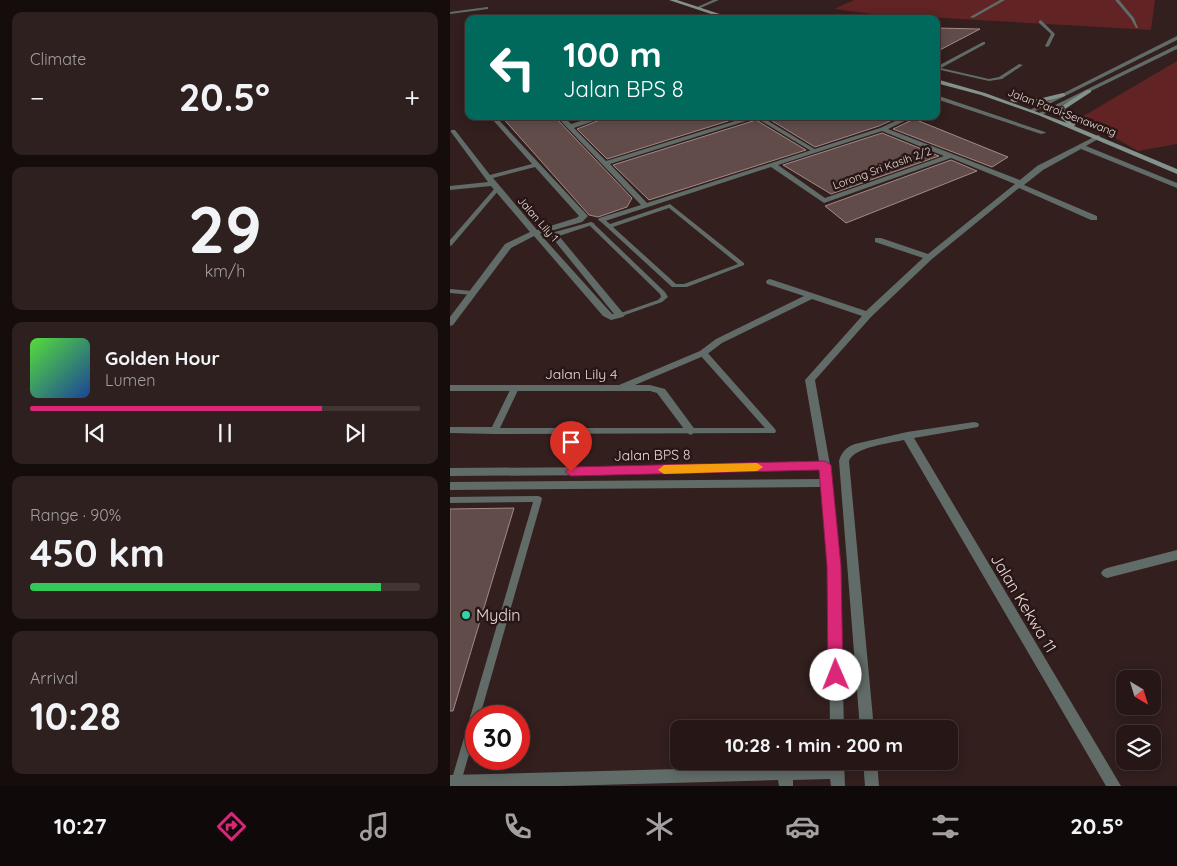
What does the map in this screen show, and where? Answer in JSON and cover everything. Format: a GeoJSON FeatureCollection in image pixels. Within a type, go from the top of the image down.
{"type":"FeatureCollection","features":[{"type":"Feature","properties":{"kind":"main road"},"geometry":{"type":"LineString","coordinates":[[672,0],[719,15]]}},
{"type":"Feature","properties":{"kind":"main road","name":"Jalan Paroi-Senawang"},"geometry":{"type":"LineString","coordinates":[[940,83],[983,94],[1040,114],[1111,142],[1177,172]]}},
{"type":"Feature","properties":{"kind":"main road"},"geometry":{"type":"LineString","coordinates":[[946,85],[970,88],[1025,102],[1048,100],[1063,95]]}},
{"type":"Feature","properties":{"kind":"main road"},"geometry":{"type":"LineString","coordinates":[[1089,91],[1062,108],[1061,112],[1073,124],[1111,142]]}},
{"type":"Feature","properties":{"kind":"street"},"geometry":{"type":"LineString","coordinates":[[1031,111],[1177,38]]}},
{"type":"Feature","properties":{"kind":"street"},"geometry":{"type":"LineString","coordinates":[[1040,114],[1177,47]]}},
{"type":"Feature","properties":{"kind":"street"},"geometry":{"type":"LineString","coordinates":[[940,98],[1043,133]]}},
{"type":"Feature","properties":{"kind":"street"},"geometry":{"type":"LineString","coordinates":[[940,103],[948,100]]}},
{"type":"Feature","properties":{"kind":"street"},"geometry":{"type":"LineString","coordinates":[[450,323],[508,246],[534,233],[579,220],[584,216],[496,120]]}},
{"type":"Feature","properties":{"kind":"street"},"geometry":{"type":"LineString","coordinates":[[563,120],[646,206]]}},
{"type":"Feature","properties":{"kind":"street"},"geometry":{"type":"LineString","coordinates":[[569,126],[590,120]]}},
{"type":"Feature","properties":{"kind":"street"},"geometry":{"type":"LineString","coordinates":[[604,164],[745,120]]}},
{"type":"Feature","properties":{"kind":"street"},"geometry":{"type":"LineString","coordinates":[[602,220],[882,129],[903,120]]}},
{"type":"Feature","properties":{"kind":"street"},"geometry":{"type":"LineString","coordinates":[[882,129],[1019,184],[1094,218]]}},
{"type":"Feature","properties":{"kind":"street","name":"Jalan Lily 1"},"geometry":{"type":"LineString","coordinates":[[453,130],[534,233],[606,314],[615,316]]}},
{"type":"Feature","properties":{"kind":"street"},"geometry":{"type":"LineString","coordinates":[[837,720],[834,566],[825,465],[810,380],[868,315],[929,257],[1040,168],[1098,137]]}},
{"type":"Feature","properties":{"kind":"street"},"geometry":{"type":"LineString","coordinates":[[1080,146],[1177,186]]}},
{"type":"Feature","properties":{"kind":"street","name":"Lorong Sri Kasih 2/2"},"geometry":{"type":"LineString","coordinates":[[772,165],[824,201],[951,156]]}},
{"type":"Feature","properties":{"kind":"street"},"geometry":{"type":"LineString","coordinates":[[450,188],[493,183],[536,165]]}},
{"type":"Feature","properties":{"kind":"street"},"geometry":{"type":"LineString","coordinates":[[591,224],[554,235],[615,316]]}},
{"type":"Feature","properties":{"kind":"street"},"geometry":{"type":"LineString","coordinates":[[878,240],[929,257]]}},
{"type":"Feature","properties":{"kind":"street"},"geometry":{"type":"LineString","coordinates":[[770,282],[868,315]]}},
{"type":"Feature","properties":{"kind":"street"},"geometry":{"type":"LineString","coordinates":[[619,388],[703,353],[719,341],[811,296]]}},
{"type":"Feature","properties":{"kind":"street","name":"Jalan Lily 4"},"geometry":{"type":"LineString","coordinates":[[450,388],[650,388],[661,391],[691,431]]}},
{"type":"Feature","properties":{"kind":"street"},"geometry":{"type":"LineString","coordinates":[[866,720],[844,461],[846,455],[855,448],[907,436],[974,425]]}},
{"type":"Feature","properties":{"kind":"street","name":"Jalan Kekwa 11"},"geometry":{"type":"LineString","coordinates":[[907,436],[1114,786]]}},
{"type":"Feature","properties":{"kind":"street","name":"Jalan BPS 8"},"geometry":{"type":"LineString","coordinates":[[450,472],[609,471],[825,465]]}},
{"type":"Feature","properties":{"kind":"street"},"geometry":{"type":"LineString","coordinates":[[450,486],[826,483]]}},
{"type":"Feature","properties":{"kind":"street"},"geometry":{"type":"LineString","coordinates":[[1107,573],[1177,555]]}},
{"type":"Feature","properties":{"kind":"street"},"geometry":{"type":"LineString","coordinates":[[871,770],[872,786]]}},
{"type":"Feature","properties":{"kind":"street"},"geometry":{"type":"LineString","coordinates":[[453,782],[557,783],[785,779],[838,773]]}},
{"type":"Feature","properties":{"kind":"lane"},"geometry":{"type":"LineString","coordinates":[[697,8],[717,0]]}},
{"type":"Feature","properties":{"kind":"lane"},"geometry":{"type":"LineString","coordinates":[[972,16],[1003,0]]}},
{"type":"Feature","properties":{"kind":"lane"},"geometry":{"type":"LineString","coordinates":[[1117,0],[1137,26]]}},
{"type":"Feature","properties":{"kind":"lane"},"geometry":{"type":"LineString","coordinates":[[450,13],[487,8]]}},
{"type":"Feature","properties":{"kind":"lane"},"geometry":{"type":"LineString","coordinates":[[1041,21],[1053,34],[1047,46]]}},
{"type":"Feature","properties":{"kind":"lane"},"geometry":{"type":"LineString","coordinates":[[940,66],[983,43]]}},
{"type":"Feature","properties":{"kind":"lane"},"geometry":{"type":"LineString","coordinates":[[940,69],[989,80],[1000,78],[1021,64]]}},
{"type":"Feature","properties":{"kind":"lane"},"geometry":{"type":"LineString","coordinates":[[765,120],[815,151]]}},
{"type":"Feature","properties":{"kind":"lane"},"geometry":{"type":"LineString","coordinates":[[450,244],[493,183]]}},
{"type":"Feature","properties":{"kind":"lane"},"geometry":{"type":"LineString","coordinates":[[602,220],[674,286],[686,286],[742,264],[670,206],[610,226]]}},
{"type":"Feature","properties":{"kind":"lane"},"geometry":{"type":"LineString","coordinates":[[591,224],[665,297],[660,302],[615,316]]}},
{"type":"Feature","properties":{"kind":"lane"},"geometry":{"type":"LineString","coordinates":[[450,291],[472,294]]}},
{"type":"Feature","properties":{"kind":"lane"},"geometry":{"type":"LineString","coordinates":[[450,430],[772,431],[703,353]]}},
{"type":"Feature","properties":{"kind":"lane"},"geometry":{"type":"LineString","coordinates":[[494,431],[515,388]]}},
{"type":"Feature","properties":{"kind":"lane"},"geometry":{"type":"LineString","coordinates":[[450,500],[538,499],[453,782]]}},
{"type":"Feature","properties":{"kind":"shaded area"},"geometry":{"type":"Polygon","coordinates":[[[854,0],[1155,0],[1151,30],[940,18],[940,15],[873,14],[834,9],[854,0]]]}},
{"type":"Feature","properties":{"kind":"shaded area"},"geometry":{"type":"Polygon","coordinates":[[[1177,61],[1177,144],[1138,151],[1080,118],[1177,61]]]}},
{"type":"Feature","properties":{"kind":"building"},"geometry":{"type":"Polygon","coordinates":[[[940,28],[980,29],[940,50],[940,28]]]}},
{"type":"Feature","properties":{"kind":"building"},"geometry":{"type":"Polygon","coordinates":[[[505,120],[558,120],[632,198],[627,207],[598,217],[589,215],[505,120]]]}},
{"type":"Feature","properties":{"kind":"building"},"geometry":{"type":"Polygon","coordinates":[[[600,120],[731,120],[607,159],[577,129],[600,120]]]}},
{"type":"Feature","properties":{"kind":"building"},"geometry":{"type":"Polygon","coordinates":[[[756,120],[806,150],[649,200],[613,165],[756,120]]]}},
{"type":"Feature","properties":{"kind":"building"},"geometry":{"type":"Polygon","coordinates":[[[771,120],[892,120],[879,126],[815,147],[771,120]]]}},
{"type":"Feature","properties":{"kind":"building"},"geometry":{"type":"Polygon","coordinates":[[[912,120],[916,120],[1008,157],[992,167],[893,129],[912,120]]]}},
{"type":"Feature","properties":{"kind":"building"},"geometry":{"type":"Polygon","coordinates":[[[882,133],[939,156],[831,194],[783,165],[882,133]]]}},
{"type":"Feature","properties":{"kind":"building"},"geometry":{"type":"Polygon","coordinates":[[[951,160],[977,171],[846,223],[825,206],[951,160]]]}},
{"type":"Feature","properties":{"kind":"building","name":"Mydin"},"geometry":{"type":"Polygon","coordinates":[[[514,508],[453,711],[450,711],[450,509],[514,508]]]}},
{"type":"Feature","properties":{"kind":"slow traffic"},"geometry":{"type":"LineString","coordinates":[[664,470],[757,467]]}},
{"type":"Feature","properties":{"kind":"place","name":"Mydin"},"geometry":{"type":"Point","coordinates":[466,615]}},
{"type":"Feature","properties":{"kind":"route"},"geometry":{"type":"LineString","coordinates":[[571,472],[825,465],[834,566],[836,675]]}}]}
